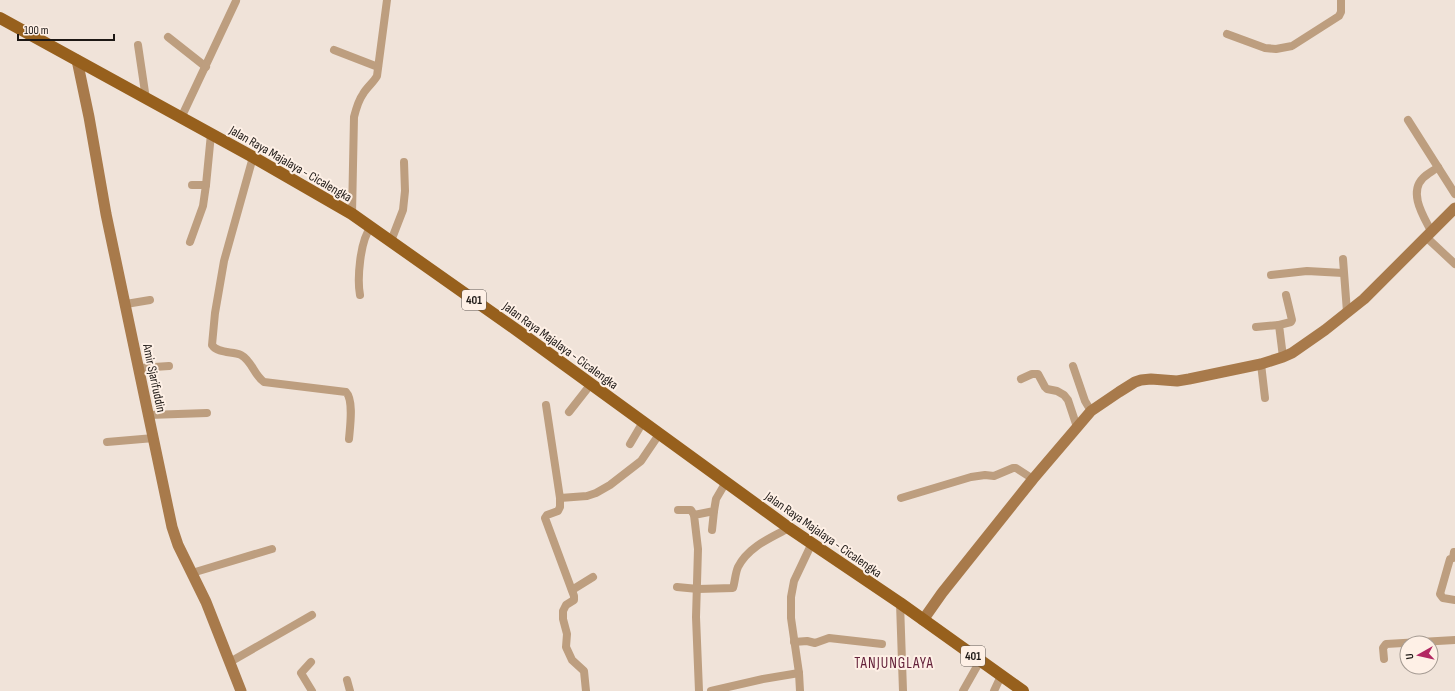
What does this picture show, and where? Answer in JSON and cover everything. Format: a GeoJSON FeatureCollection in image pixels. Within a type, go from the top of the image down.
{"type":"FeatureCollection","features":[{"type":"Feature","properties":{"kind":"main road","name":"Jalan Raya Majalaya - Cicalengka"},"geometry":{"type":"LineString","coordinates":[[0,18],[253,157],[352,214],[660,433],[789,528],[900,603],[1023,691]]}},
{"type":"Feature","properties":{"kind":"street"},"geometry":{"type":"LineString","coordinates":[[352,214],[354,117],[363,93],[377,76],[387,0]]}},
{"type":"Feature","properties":{"kind":"street"},"geometry":{"type":"LineString","coordinates":[[1227,34],[1265,48],[1276,49],[1292,46],[1339,16],[1341,12],[1340,0]]}},
{"type":"Feature","properties":{"kind":"street"},"geometry":{"type":"LineString","coordinates":[[180,118],[206,67],[236,1]]}},
{"type":"Feature","properties":{"kind":"street"},"geometry":{"type":"LineString","coordinates":[[168,37],[206,67]]}},
{"type":"Feature","properties":{"kind":"street"},"geometry":{"type":"LineString","coordinates":[[138,45],[146,99]]}},
{"type":"Feature","properties":{"kind":"street"},"geometry":{"type":"LineString","coordinates":[[334,50],[378,67]]}},
{"type":"Feature","properties":{"kind":"street","name":"Amir Sjarifuddin"},"geometry":{"type":"LineString","coordinates":[[77,60],[89,116],[106,214],[172,527],[178,545],[206,602],[241,691]]}},
{"type":"Feature","properties":{"kind":"street"},"geometry":{"type":"LineString","coordinates":[[1408,120],[1455,194]]}},
{"type":"Feature","properties":{"kind":"street"},"geometry":{"type":"LineString","coordinates":[[190,242],[203,206],[211,134]]}},
{"type":"Feature","properties":{"kind":"street"},"geometry":{"type":"LineString","coordinates":[[253,157],[224,261],[214,322],[212,345],[217,350],[235,353],[246,358],[264,382],[346,392],[349,395],[350,407],[349,439]]}},
{"type":"Feature","properties":{"kind":"street"},"geometry":{"type":"LineString","coordinates":[[391,241],[403,210],[405,191],[404,162]]}},
{"type":"Feature","properties":{"kind":"street"},"geometry":{"type":"LineString","coordinates":[[1438,167],[1421,181],[1417,196],[1429,234],[1455,264]]}},
{"type":"Feature","properties":{"kind":"street"},"geometry":{"type":"LineString","coordinates":[[192,185],[206,186]]}},
{"type":"Feature","properties":{"kind":"street"},"geometry":{"type":"LineString","coordinates":[[923,620],[942,593],[1033,479],[1091,411],[1135,382],[1141,380],[1177,381],[1261,364],[1283,357],[1325,330],[1370,293],[1455,208]]}},
{"type":"Feature","properties":{"kind":"street"},"geometry":{"type":"LineString","coordinates":[[360,295],[358,283],[359,266],[365,237],[371,227]]}},
{"type":"Feature","properties":{"kind":"street"},"geometry":{"type":"LineString","coordinates":[[1343,258],[1343,273],[1348,312]]}},
{"type":"Feature","properties":{"kind":"street"},"geometry":{"type":"LineString","coordinates":[[1271,275],[1307,271],[1343,273]]}},
{"type":"Feature","properties":{"kind":"street"},"geometry":{"type":"LineString","coordinates":[[1256,327],[1279,325],[1292,321],[1286,296]]}},
{"type":"Feature","properties":{"kind":"street"},"geometry":{"type":"LineString","coordinates":[[126,304],[150,300]]}},
{"type":"Feature","properties":{"kind":"street"},"geometry":{"type":"LineString","coordinates":[[1279,325],[1283,357]]}},
{"type":"Feature","properties":{"kind":"street"},"geometry":{"type":"LineString","coordinates":[[1261,364],[1265,398]]}},
{"type":"Feature","properties":{"kind":"street"},"geometry":{"type":"LineString","coordinates":[[139,368],[169,366]]}},
{"type":"Feature","properties":{"kind":"street"},"geometry":{"type":"LineString","coordinates":[[1073,366],[1085,401],[1091,411]]}},
{"type":"Feature","properties":{"kind":"street"},"geometry":{"type":"LineString","coordinates":[[1020,379],[1032,374],[1038,374],[1047,389],[1061,393],[1068,400],[1077,427]]}},
{"type":"Feature","properties":{"kind":"street"},"geometry":{"type":"LineString","coordinates":[[569,412],[591,384]]}},
{"type":"Feature","properties":{"kind":"street"},"geometry":{"type":"LineString","coordinates":[[546,404],[560,498],[559,510],[547,515],[545,520],[572,590],[574,599],[566,605],[563,611],[563,619],[567,634],[566,647],[572,660],[584,671],[586,691]]}},
{"type":"Feature","properties":{"kind":"street"},"geometry":{"type":"LineString","coordinates":[[149,415],[207,413]]}},
{"type":"Feature","properties":{"kind":"street"},"geometry":{"type":"LineString","coordinates":[[630,444],[643,422]]}},
{"type":"Feature","properties":{"kind":"street"},"geometry":{"type":"LineString","coordinates":[[560,498],[587,496],[610,485],[641,461],[660,433]]}},
{"type":"Feature","properties":{"kind":"street"},"geometry":{"type":"LineString","coordinates":[[107,442],[154,438]]}},
{"type":"Feature","properties":{"kind":"street"},"geometry":{"type":"LineString","coordinates":[[902,498],[971,477],[985,475],[994,476],[1014,468],[1033,479]]}},
{"type":"Feature","properties":{"kind":"street"},"geometry":{"type":"LineString","coordinates":[[712,530],[716,499],[726,482]]}},
{"type":"Feature","properties":{"kind":"street"},"geometry":{"type":"LineString","coordinates":[[678,510],[692,510],[694,515],[698,549],[696,617],[699,691]]}},
{"type":"Feature","properties":{"kind":"street"},"geometry":{"type":"LineString","coordinates":[[694,515],[714,512]]}},
{"type":"Feature","properties":{"kind":"street"},"geometry":{"type":"LineString","coordinates":[[677,587],[698,589],[733,588],[736,572],[745,557],[758,544],[789,528]]}},
{"type":"Feature","properties":{"kind":"street"},"geometry":{"type":"LineString","coordinates":[[800,691],[799,673],[791,618],[791,597],[794,581],[812,543]]}},
{"type":"Feature","properties":{"kind":"street"},"geometry":{"type":"LineString","coordinates":[[192,573],[272,549]]}},
{"type":"Feature","properties":{"kind":"street"},"geometry":{"type":"LineString","coordinates":[[1454,552],[1453,558],[1450,559],[1440,594],[1443,598],[1455,600]]}},
{"type":"Feature","properties":{"kind":"street"},"geometry":{"type":"LineString","coordinates":[[572,590],[593,577]]}},
{"type":"Feature","properties":{"kind":"street"},"geometry":{"type":"LineString","coordinates":[[900,603],[903,691]]}},
{"type":"Feature","properties":{"kind":"street"},"geometry":{"type":"LineString","coordinates":[[230,662],[312,615]]}},
{"type":"Feature","properties":{"kind":"street"},"geometry":{"type":"LineString","coordinates":[[794,642],[807,641],[815,643],[829,638],[882,644]]}},
{"type":"Feature","properties":{"kind":"street"},"geometry":{"type":"LineString","coordinates":[[1384,659],[1383,648],[1386,644],[1455,640]]}},
{"type":"Feature","properties":{"kind":"street"},"geometry":{"type":"LineString","coordinates":[[963,691],[980,661]]}},
{"type":"Feature","properties":{"kind":"street"},"geometry":{"type":"LineString","coordinates":[[311,662],[301,673],[312,691]]}},
{"type":"Feature","properties":{"kind":"street"},"geometry":{"type":"LineString","coordinates":[[711,691],[799,673]]}},
{"type":"Feature","properties":{"kind":"street"},"geometry":{"type":"LineString","coordinates":[[994,691],[1001,676]]}},
{"type":"Feature","properties":{"kind":"street"},"geometry":{"type":"LineString","coordinates":[[347,680],[350,691]]}},
{"type":"Feature","properties":{"kind":"district","name":"TANJUNGLAYA"},"geometry":{"type":"Point","coordinates":[894,663]}}]}
